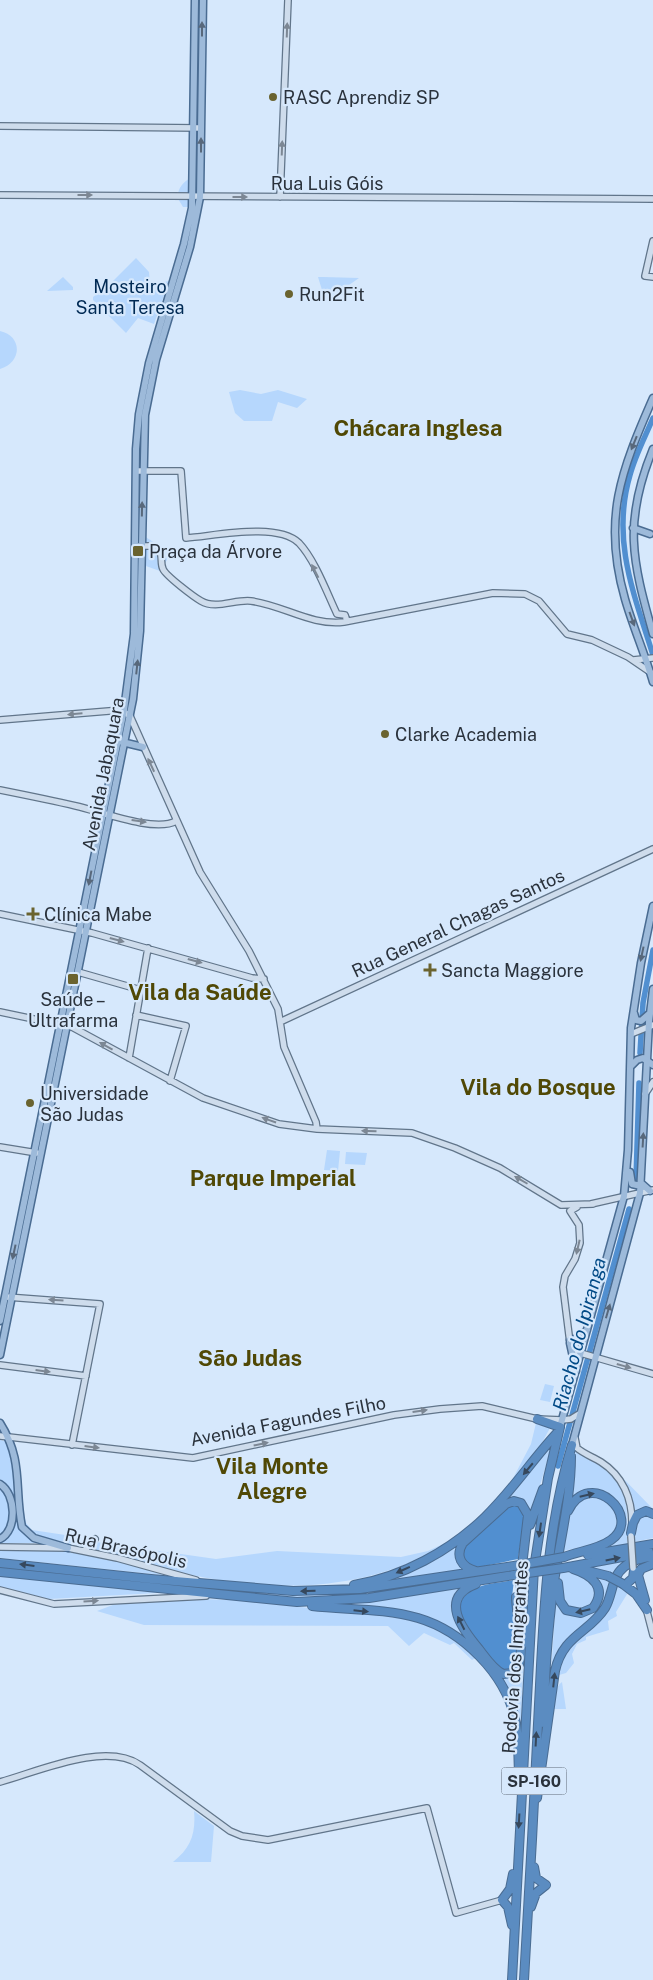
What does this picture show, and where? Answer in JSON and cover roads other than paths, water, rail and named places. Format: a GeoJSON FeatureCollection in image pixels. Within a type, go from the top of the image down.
{"type":"FeatureCollection","features":[{"type":"Feature","properties":{"kind":"highway"},"geometry":{"type":"LineString","coordinates":[[331,1590],[398,1572],[434,1555],[459,1539],[491,1511],[562,1425],[537,1418]]}},
{"type":"Feature","properties":{"kind":"highway","name":"Rodovia dos Imigrantes"},"geometry":{"type":"LineString","coordinates":[[512,1980],[534,1568],[548,1478],[562,1425]]}},
{"type":"Feature","properties":{"kind":"highway"},"geometry":{"type":"LineString","coordinates":[[545,1745],[546,1670],[567,1567],[562,1532],[570,1485],[572,1445]]}},
{"type":"Feature","properties":{"kind":"highway","name":"Rodovia dos Imigrantes"},"geometry":{"type":"LineString","coordinates":[[524,1980],[541,1650],[548,1567],[557,1501],[572,1445]]}},
{"type":"Feature","properties":{"kind":"highway"},"geometry":{"type":"LineString","coordinates":[[526,1536],[548,1478]]}},
{"type":"Feature","properties":{"kind":"highway"},"geometry":{"type":"LineString","coordinates":[[562,1532],[572,1503],[584,1494],[602,1494],[612,1500],[619,1511],[621,1524],[615,1537],[602,1545],[569,1556]]}},
{"type":"Feature","properties":{"kind":"highway"},"geometry":{"type":"LineString","coordinates":[[478,1572],[468,1569],[461,1561],[460,1547],[506,1504],[514,1501],[525,1507],[528,1515],[520,1583],[529,1650]]}},
{"type":"Feature","properties":{"kind":"highway"},"geometry":{"type":"LineString","coordinates":[[631,1534],[632,1523],[637,1515],[646,1511],[653,1514]]}},
{"type":"Feature","properties":{"kind":"highway"},"geometry":{"type":"LineString","coordinates":[[0,1563],[215,1585],[293,1591],[331,1590],[384,1586],[478,1572],[569,1556],[643,1546],[653,1542]]}},
{"type":"Feature","properties":{"kind":"highway"},"geometry":{"type":"LineString","coordinates":[[260,1599],[297,1602],[356,1600],[653,1552]]}},
{"type":"Feature","properties":{"kind":"highway"},"geometry":{"type":"LineString","coordinates":[[532,1830],[555,1671],[560,1656],[576,1634],[604,1609],[620,1570],[628,1564],[653,1556]]}},
{"type":"Feature","properties":{"kind":"highway"},"geometry":{"type":"LineString","coordinates":[[644,1600],[638,1575],[642,1569],[653,1564]]}},
{"type":"Feature","properties":{"kind":"highway"},"geometry":{"type":"LineString","coordinates":[[567,1567],[591,1576],[597,1582],[599,1589],[597,1601],[593,1608],[580,1613],[570,1612],[563,1606],[558,1594],[567,1567]]}},
{"type":"Feature","properties":{"kind":"highway"},"geometry":{"type":"LineString","coordinates":[[567,1567],[608,1576],[624,1584],[636,1594],[647,1610]]}},
{"type":"Feature","properties":{"kind":"highway"},"geometry":{"type":"LineString","coordinates":[[624,1584],[633,1578],[633,1570]]}},
{"type":"Feature","properties":{"kind":"highway"},"geometry":{"type":"LineString","coordinates":[[0,1572],[229,1595],[408,1616],[437,1625],[464,1642],[479,1657],[498,1682],[514,1713],[517,1733],[518,1788],[521,1795]]}},
{"type":"Feature","properties":{"kind":"highway"},"geometry":{"type":"LineString","coordinates":[[495,1578],[467,1588],[461,1594],[456,1607],[459,1622],[494,1668],[503,1674],[512,1674],[520,1663],[521,1646],[516,1590],[520,1583]]}},
{"type":"Feature","properties":{"kind":"highway"},"geometry":{"type":"LineString","coordinates":[[528,1918],[536,1893],[546,1884],[540,1883],[535,1876],[531,1846]]}},
{"type":"Feature","properties":{"kind":"highway"},"geometry":{"type":"LineString","coordinates":[[514,1930],[508,1907],[502,1900],[510,1889],[518,1853]]}},
{"type":"Feature","properties":{"kind":"main road"},"geometry":{"type":"LineString","coordinates":[[195,0],[197,128]]}},
{"type":"Feature","properties":{"kind":"main road"},"geometry":{"type":"LineString","coordinates":[[197,128],[203,0]]}},
{"type":"Feature","properties":{"kind":"main road","name":"Avenida Jabaquara"},"geometry":{"type":"LineString","coordinates":[[64,1025],[78,972],[103,813],[121,742],[130,716],[139,647],[139,472],[137,427],[143,388],[196,197],[197,128]]}},
{"type":"Feature","properties":{"kind":"main road"},"geometry":{"type":"LineString","coordinates":[[653,398],[624,468],[618,493],[615,526],[619,577],[627,606],[650,659],[653,682]]}},
{"type":"Feature","properties":{"kind":"main road"},"geometry":{"type":"LineString","coordinates":[[653,449],[642,478],[633,528],[635,564],[653,634]]}},
{"type":"Feature","properties":{"kind":"main road"},"geometry":{"type":"LineString","coordinates":[[633,528],[650,534]]}},
{"type":"Feature","properties":{"kind":"main road","name":"Avenida Jabaquara"},"geometry":{"type":"LineString","coordinates":[[0,1355],[9,1297],[83,931],[110,816],[134,634],[138,546]]}},
{"type":"Feature","properties":{"kind":"main road"},"geometry":{"type":"LineString","coordinates":[[121,742],[143,747]]}},
{"type":"Feature","properties":{"kind":"main road","name":"SP-160"},"geometry":{"type":"LineString","coordinates":[[562,1425],[576,1371],[588,1355],[588,1330],[624,1196],[632,1064],[631,1034],[640,963],[653,906]]}},
{"type":"Feature","properties":{"kind":"main road","name":"SP-160"},"geometry":{"type":"LineString","coordinates":[[572,1445],[588,1355],[640,1187],[649,1012],[653,989]]}},
{"type":"Feature","properties":{"kind":"main road"},"geometry":{"type":"LineString","coordinates":[[634,1010],[635,1017],[639,1021],[649,1012]]}},
{"type":"Feature","properties":{"kind":"main road"},"geometry":{"type":"LineString","coordinates":[[632,1064],[646,1058],[653,1065]]}},
{"type":"Feature","properties":{"kind":"main road"},"geometry":{"type":"LineString","coordinates":[[628,1150],[631,1182],[634,1185],[651,1191]]}},
{"type":"Feature","properties":{"kind":"main road","name":"Avenida Jabaquara"},"geometry":{"type":"LineString","coordinates":[[0,1321],[9,1297]]}},
{"type":"Feature","properties":{"kind":"main road"},"geometry":{"type":"LineString","coordinates":[[576,1371],[570,1341],[578,1338],[588,1330]]}},
{"type":"Feature","properties":{"kind":"main road"},"geometry":{"type":"LineString","coordinates":[[0,1423],[9,1437],[18,1470],[22,1527],[34,1538],[68,1548]]}},
{"type":"Feature","properties":{"kind":"main road"},"geometry":{"type":"LineString","coordinates":[[0,1484],[9,1492],[12,1522],[10,1531],[0,1540]]}},
{"type":"Feature","properties":{"kind":"street"},"geometry":{"type":"LineString","coordinates":[[280,197],[288,0]]}},
{"type":"Feature","properties":{"kind":"street"},"geometry":{"type":"LineString","coordinates":[[0,126],[197,128]]}},
{"type":"Feature","properties":{"kind":"street","name":"Rua Luis Góis"},"geometry":{"type":"LineString","coordinates":[[0,195],[653,199]]}},
{"type":"Feature","properties":{"kind":"street"},"geometry":{"type":"LineString","coordinates":[[653,241],[646,276],[653,277]]}},
{"type":"Feature","properties":{"kind":"street"},"geometry":{"type":"LineString","coordinates":[[139,472],[181,471],[186,538],[256,532],[284,534],[295,540],[305,551],[337,614],[345,615],[348,621]]}},
{"type":"Feature","properties":{"kind":"street"},"geometry":{"type":"LineString","coordinates":[[138,546],[150,546],[159,550],[164,571],[202,602],[210,604],[249,601],[333,623],[478,596],[516,592],[531,596],[539,601],[567,634],[592,640],[633,660],[652,673]]}},
{"type":"Feature","properties":{"kind":"street"},"geometry":{"type":"LineString","coordinates":[[633,660],[650,659]]}},
{"type":"Feature","properties":{"kind":"street"},"geometry":{"type":"LineString","coordinates":[[0,720],[124,710],[130,716],[171,810],[174,823],[205,880],[245,943],[264,979],[282,1021],[284,1047],[316,1122],[317,1129]]}},
{"type":"Feature","properties":{"kind":"street"},"geometry":{"type":"LineString","coordinates":[[0,790],[110,816],[174,823]]}},
{"type":"Feature","properties":{"kind":"street","name":"Rua General Chagas Santos"},"geometry":{"type":"LineString","coordinates":[[282,1021],[651,851]]}},
{"type":"Feature","properties":{"kind":"street"},"geometry":{"type":"LineString","coordinates":[[0,914],[83,931],[259,980],[264,979]]}},
{"type":"Feature","properties":{"kind":"street"},"geometry":{"type":"LineString","coordinates":[[129,1058],[148,948]]}},
{"type":"Feature","properties":{"kind":"street"},"geometry":{"type":"LineString","coordinates":[[78,972],[141,990]]}},
{"type":"Feature","properties":{"kind":"street"},"geometry":{"type":"LineString","coordinates":[[0,1012],[64,1025],[203,1098],[279,1124],[317,1129],[415,1133],[500,1168],[558,1204],[569,1208],[624,1196],[640,1187]]}},
{"type":"Feature","properties":{"kind":"street"},"geometry":{"type":"LineString","coordinates":[[136,1015],[186,1026],[170,1081]]}},
{"type":"Feature","properties":{"kind":"street"},"geometry":{"type":"LineString","coordinates":[[631,1034],[649,1027]]}},
{"type":"Feature","properties":{"kind":"street"},"geometry":{"type":"LineString","coordinates":[[645,1094],[653,1082]]}},
{"type":"Feature","properties":{"kind":"street"},"geometry":{"type":"LineString","coordinates":[[0,1147],[38,1153]]}},
{"type":"Feature","properties":{"kind":"street"},"geometry":{"type":"LineString","coordinates":[[569,1208],[579,1226],[580,1237],[578,1250],[563,1283],[570,1341],[576,1351],[653,1374]]}},
{"type":"Feature","properties":{"kind":"street"},"geometry":{"type":"LineString","coordinates":[[9,1297],[100,1304],[72,1445]]}},
{"type":"Feature","properties":{"kind":"street"},"geometry":{"type":"LineString","coordinates":[[0,1365],[86,1376]]}},
{"type":"Feature","properties":{"kind":"street","name":"Avenida Fagundes Filho"},"geometry":{"type":"LineString","coordinates":[[0,1436],[193,1458],[394,1415],[440,1409],[482,1406],[537,1418]]}},
{"type":"Feature","properties":{"kind":"street"},"geometry":{"type":"LineString","coordinates":[[562,1425],[576,1416]]}},
{"type":"Feature","properties":{"kind":"street"},"geometry":{"type":"LineString","coordinates":[[575,1431],[577,1448],[605,1464],[622,1482],[630,1502],[633,1570],[644,1600],[653,1635]]}},
{"type":"Feature","properties":{"kind":"street"},"geometry":{"type":"LineString","coordinates":[[84,1551],[95,1539]]}},
{"type":"Feature","properties":{"kind":"street","name":"Rua Brasópolis"},"geometry":{"type":"LineString","coordinates":[[0,1547],[68,1548],[215,1585]]}},
{"type":"Feature","properties":{"kind":"street"},"geometry":{"type":"LineString","coordinates":[[0,1590],[54,1604],[179,1596],[229,1595]]}},
{"type":"Feature","properties":{"kind":"street"},"geometry":{"type":"LineString","coordinates":[[0,1782],[89,1756],[126,1758],[140,1765],[230,1831],[242,1836],[268,1840],[427,1808],[456,1913],[502,1900]]}},
{"type":"Feature","properties":{"kind":"water"},"geometry":{"type":"Polygon","coordinates":[[[518,1504],[525,1513],[518,1559],[480,1567],[468,1563],[461,1552],[466,1546],[507,1505],[518,1504]]]}},
{"type":"Feature","properties":{"kind":"water"},"geometry":{"type":"Polygon","coordinates":[[[514,1580],[512,1597],[518,1661],[512,1669],[506,1671],[500,1669],[462,1623],[459,1607],[468,1593],[474,1589],[514,1580]]]}},
{"type":"Feature","properties":{"kind":"waterway","name":"Riacho do Ipiranga"},"geometry":{"type":"LineString","coordinates":[[653,418],[630,475],[623,522],[627,566],[653,655]]}},
{"type":"Feature","properties":{"kind":"waterway","name":"Riacho do Ipiranga"},"geometry":{"type":"LineString","coordinates":[[640,1053],[643,1003],[653,950]]}},
{"type":"Feature","properties":{"kind":"waterway","name":"Riacho do Ipiranga"},"geometry":{"type":"LineString","coordinates":[[636,1179],[639,1083]]}},
{"type":"Feature","properties":{"kind":"waterway","name":"Riacho do Ipiranga"},"geometry":{"type":"LineString","coordinates":[[558,1466],[629,1209]]}},
{"type":"Feature","properties":{"kind":"place","name":"RASC Aprendiz SP"},"geometry":{"type":"Point","coordinates":[273,97]}},
{"type":"Feature","properties":{"kind":"place","name":"Run2Fit"},"geometry":{"type":"Point","coordinates":[289,294]}},
{"type":"Feature","properties":{"kind":"place","name":"Praça da Árvore"},"geometry":{"type":"Point","coordinates":[138,551]}},
{"type":"Feature","properties":{"kind":"place","name":"Clarke Academia"},"geometry":{"type":"Point","coordinates":[385,734]}},
{"type":"Feature","properties":{"kind":"place","name":"Clínica Mabe"},"geometry":{"type":"Point","coordinates":[33,914]}},
{"type":"Feature","properties":{"kind":"place","name":"Sancta Maggiore"},"geometry":{"type":"Point","coordinates":[430,970]}},
{"type":"Feature","properties":{"kind":"place","name":"Saúde – Ultrafarma"},"geometry":{"type":"Point","coordinates":[73,979]}},
{"type":"Feature","properties":{"kind":"place","name":"Universidade São Judas"},"geometry":{"type":"Point","coordinates":[30,1103]}},
{"type":"Feature","properties":{"kind":"district","name":"Chácara Inglesa"},"geometry":{"type":"Point","coordinates":[418,428]}},
{"type":"Feature","properties":{"kind":"district","name":"Vila da Saúde"},"geometry":{"type":"Point","coordinates":[200,992]}},
{"type":"Feature","properties":{"kind":"district","name":"Vila do Bosque"},"geometry":{"type":"Point","coordinates":[538,1087]}},
{"type":"Feature","properties":{"kind":"district","name":"Parque Imperial"},"geometry":{"type":"Point","coordinates":[273,1178]}},
{"type":"Feature","properties":{"kind":"district","name":"São Judas"},"geometry":{"type":"Point","coordinates":[250,1358]}},
{"type":"Feature","properties":{"kind":"district","name":"Vila Monte Alegre"},"geometry":{"type":"Point","coordinates":[272,1478]}},
{"type":"Feature","properties":{"kind":"park label","name":"Mosteiro Santa Teresa"},"geometry":{"type":"Point","coordinates":[130,296]}}]}
